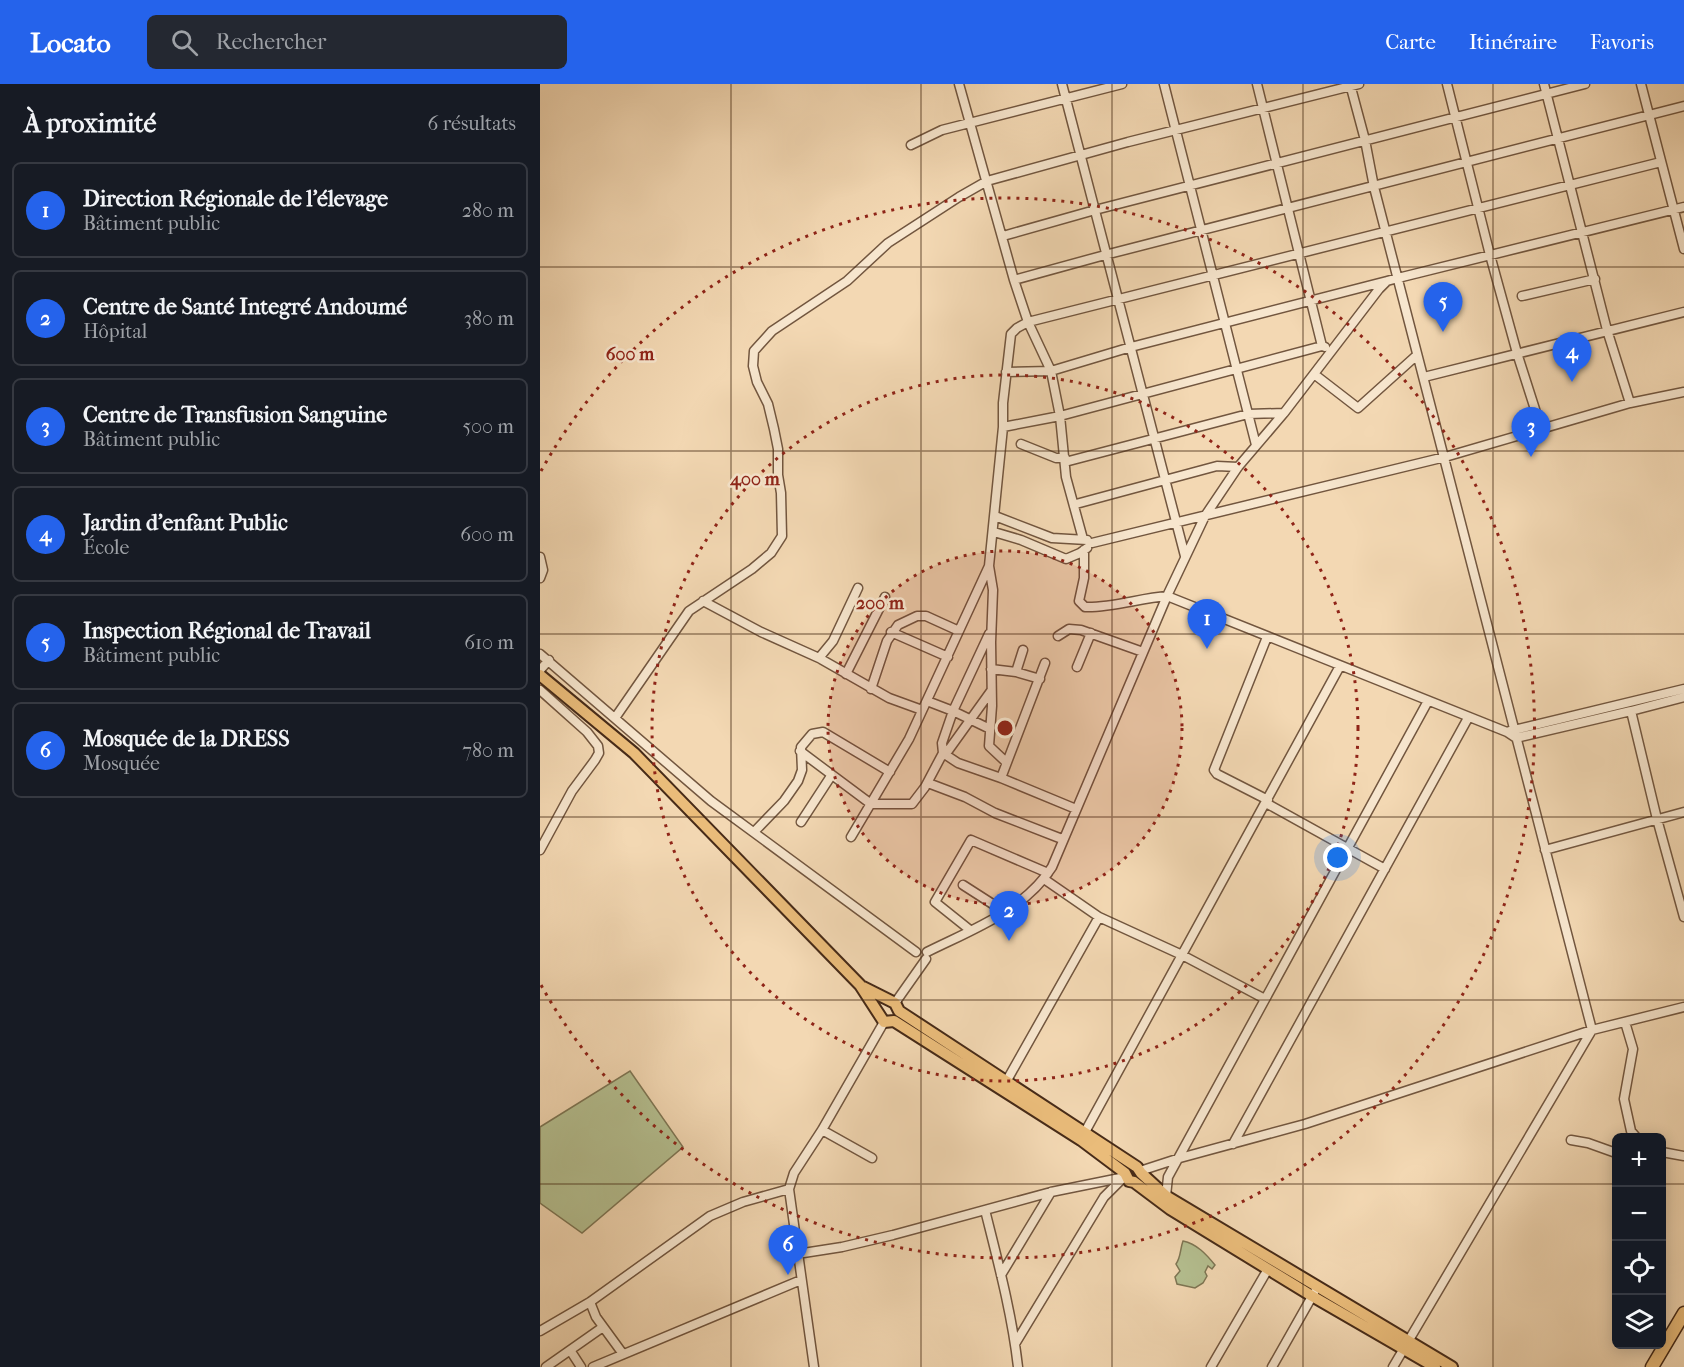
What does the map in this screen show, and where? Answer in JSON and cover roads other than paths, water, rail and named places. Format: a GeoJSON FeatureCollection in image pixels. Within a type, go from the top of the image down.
{"type":"FeatureCollection","features":[{"type":"Feature","properties":{"kind":"highway"},"geometry":{"type":"LineString","coordinates":[[1652,1367],[1684,1313]]}},
{"type":"Feature","properties":{"kind":"highway"},"geometry":{"type":"LineString","coordinates":[[1661,1367],[1684,1328]]}},
{"type":"Feature","properties":{"kind":"main road"},"geometry":{"type":"LineString","coordinates":[[541,674],[634,753],[860,986],[890,1012],[1081,1140],[1315,1292],[1406,1345],[1452,1367]]}},
{"type":"Feature","properties":{"kind":"main road"},"geometry":{"type":"LineString","coordinates":[[890,1012],[1085,1132],[1170,1209],[1268,1269],[1315,1292]]}},
{"type":"Feature","properties":{"kind":"main road"},"geometry":{"type":"LineString","coordinates":[[1406,1345],[1435,1367]]}},
{"type":"Feature","properties":{"kind":"street"},"geometry":{"type":"LineString","coordinates":[[959,84],[968,123],[987,181],[1014,280],[1028,322],[1051,371],[1060,416],[1066,477],[1083,539]]}},
{"type":"Feature","properties":{"kind":"street"},"geometry":{"type":"LineString","coordinates":[[1062,84],[1185,556]]}},
{"type":"Feature","properties":{"kind":"street"},"geometry":{"type":"LineString","coordinates":[[911,145],[942,130],[1122,84]]}},
{"type":"Feature","properties":{"kind":"street"},"geometry":{"type":"LineString","coordinates":[[1164,84],[1256,445]]}},
{"type":"Feature","properties":{"kind":"street"},"geometry":{"type":"LineString","coordinates":[[1257,84],[1322,346]]}},
{"type":"Feature","properties":{"kind":"street"},"geometry":{"type":"LineString","coordinates":[[1448,84],[1490,255],[1517,353],[1541,428]]}},
{"type":"Feature","properties":{"kind":"street"},"geometry":{"type":"LineString","coordinates":[[1003,236],[1095,210],[1455,118],[1545,89],[1584,84]]}},
{"type":"Feature","properties":{"kind":"street"},"geometry":{"type":"LineString","coordinates":[[1641,84],[1684,249]]}},
{"type":"Feature","properties":{"kind":"street"},"geometry":{"type":"LineString","coordinates":[[615,718],[689,611],[752,569],[771,553],[782,536],[784,529],[781,493],[772,417],[754,372],[754,351],[760,342],[780,324],[847,281],[888,243],[987,181],[1353,85],[1374,187],[1424,377],[1512,733],[1592,1030],[1394,1367]]}},
{"type":"Feature","properties":{"kind":"street"},"geometry":{"type":"LineString","coordinates":[[1545,89],[1607,330],[1629,403]]}},
{"type":"Feature","properties":{"kind":"street"},"geometry":{"type":"LineString","coordinates":[[1014,280],[1684,106]]}},
{"type":"Feature","properties":{"kind":"street"},"geometry":{"type":"LineString","coordinates":[[851,837],[909,739],[989,566],[994,532],[1006,372],[1011,334],[1017,328],[1028,322],[1661,162]]}},
{"type":"Feature","properties":{"kind":"street"},"geometry":{"type":"LineString","coordinates":[[1006,372],[1051,371],[1131,347],[1684,207]]}},
{"type":"Feature","properties":{"kind":"street"},"geometry":{"type":"LineString","coordinates":[[1522,296],[1594,279]]}},
{"type":"Feature","properties":{"kind":"street"},"geometry":{"type":"LineString","coordinates":[[814,1367],[789,1189],[794,1173],[914,976],[921,955],[1005,912],[1023,900],[1046,876],[1167,596],[1205,516],[1238,467],[1284,413],[1387,281]]}},
{"type":"Feature","properties":{"kind":"street"},"geometry":{"type":"LineString","coordinates":[[1424,377],[1684,312]]}},
{"type":"Feature","properties":{"kind":"street"},"geometry":{"type":"LineString","coordinates":[[1003,427],[1060,416],[1322,346],[1332,351]]}},
{"type":"Feature","properties":{"kind":"street"},"geometry":{"type":"LineString","coordinates":[[1314,374],[1358,408],[1418,355]]}},
{"type":"Feature","properties":{"kind":"street"},"geometry":{"type":"LineString","coordinates":[[994,532],[1021,540],[1066,559],[1092,543],[1444,457],[1629,403],[1684,392]]}},
{"type":"Feature","properties":{"kind":"street"},"geometry":{"type":"LineString","coordinates":[[1021,444],[1065,460],[1248,414],[1284,413]]}},
{"type":"Feature","properties":{"kind":"street"},"geometry":{"type":"LineString","coordinates":[[1074,506],[1217,466],[1238,467]]}},
{"type":"Feature","properties":{"kind":"street"},"geometry":{"type":"LineString","coordinates":[[995,516],[1052,538],[1083,539],[1092,543]]}},
{"type":"Feature","properties":{"kind":"street"},"geometry":{"type":"LineString","coordinates":[[1084,550],[1084,578],[1079,602],[1081,605],[1095,608],[1140,598],[1167,596],[1468,718],[1512,733],[1631,711],[1684,697]]}},
{"type":"Feature","properties":{"kind":"street"},"geometry":{"type":"LineString","coordinates":[[540,557],[543,570],[540,578]]}},
{"type":"Feature","properties":{"kind":"street"},"geometry":{"type":"LineString","coordinates":[[989,566],[993,590],[990,748],[1006,762]]}},
{"type":"Feature","properties":{"kind":"street"},"geometry":{"type":"LineString","coordinates":[[819,658],[833,641],[858,588]]}},
{"type":"Feature","properties":{"kind":"street"},"geometry":{"type":"LineString","coordinates":[[846,674],[885,597]]}},
{"type":"Feature","properties":{"kind":"street"},"geometry":{"type":"LineString","coordinates":[[703,600],[761,632],[819,658],[889,698],[922,710]]}},
{"type":"Feature","properties":{"kind":"street"},"geometry":{"type":"LineString","coordinates":[[871,688],[882,652],[891,632],[898,625],[917,616],[926,616],[959,631]]}},
{"type":"Feature","properties":{"kind":"street"},"geometry":{"type":"LineString","coordinates":[[991,629],[953,711],[942,743],[944,754],[958,763],[1076,809]]}},
{"type":"Feature","properties":{"kind":"street"},"geometry":{"type":"LineString","coordinates":[[1058,636],[1070,629],[1091,633],[1143,652]]}},
{"type":"Feature","properties":{"kind":"street"},"geometry":{"type":"LineString","coordinates":[[891,632],[948,657]]}},
{"type":"Feature","properties":{"kind":"street"},"geometry":{"type":"LineString","coordinates":[[1077,667],[1091,633]]}},
{"type":"Feature","properties":{"kind":"street"},"geometry":{"type":"LineString","coordinates":[[1267,637],[1215,770],[1218,774],[1385,869]]}},
{"type":"Feature","properties":{"kind":"street"},"geometry":{"type":"LineString","coordinates":[[1016,672],[1023,650]]}},
{"type":"Feature","properties":{"kind":"street"},"geometry":{"type":"LineString","coordinates":[[540,654],[711,801],[921,955]]}},
{"type":"Feature","properties":{"kind":"street"},"geometry":{"type":"LineString","coordinates":[[541,674],[549,660]]}},
{"type":"Feature","properties":{"kind":"street"},"geometry":{"type":"LineString","coordinates":[[1001,778],[1045,663]]}},
{"type":"Feature","properties":{"kind":"street"},"geometry":{"type":"LineString","coordinates":[[1085,1132],[1340,666]]}},
{"type":"Feature","properties":{"kind":"street"},"geometry":{"type":"LineString","coordinates":[[991,669],[1016,672],[1040,679]]}},
{"type":"Feature","properties":{"kind":"street"},"geometry":{"type":"LineString","coordinates":[[1512,733],[1684,689]]}},
{"type":"Feature","properties":{"kind":"street"},"geometry":{"type":"LineString","coordinates":[[540,690],[587,732],[598,746],[599,753],[572,791],[540,850]]}},
{"type":"Feature","properties":{"kind":"street"},"geometry":{"type":"LineString","coordinates":[[800,751],[871,804],[912,804],[928,783],[944,754],[991,691]]}},
{"type":"Feature","properties":{"kind":"street"},"geometry":{"type":"LineString","coordinates":[[927,701],[990,729]]}},
{"type":"Feature","properties":{"kind":"street"},"geometry":{"type":"LineString","coordinates":[[1166,1196],[1168,1177],[1428,701]]}},
{"type":"Feature","properties":{"kind":"street"},"geometry":{"type":"LineString","coordinates":[[1631,711],[1684,918]]}},
{"type":"Feature","properties":{"kind":"street"},"geometry":{"type":"LineString","coordinates":[[1233,1144],[1468,718]]}},
{"type":"Feature","properties":{"kind":"street"},"geometry":{"type":"LineString","coordinates":[[754,832],[784,801],[798,781],[802,770],[800,751],[812,734],[823,732],[890,771]]}},
{"type":"Feature","properties":{"kind":"street"},"geometry":{"type":"LineString","coordinates":[[801,822],[831,776]]}},
{"type":"Feature","properties":{"kind":"street"},"geometry":{"type":"LineString","coordinates":[[928,783],[995,813],[1062,839]]}},
{"type":"Feature","properties":{"kind":"street"},"geometry":{"type":"LineString","coordinates":[[1545,850],[1684,812]]}},
{"type":"Feature","properties":{"kind":"street"},"geometry":{"type":"LineString","coordinates":[[970,930],[935,902],[971,840],[1046,876],[1098,917],[1182,956],[1265,999]]}},
{"type":"Feature","properties":{"kind":"street"},"geometry":{"type":"LineString","coordinates":[[963,885],[1005,912]]}},
{"type":"Feature","properties":{"kind":"street"},"geometry":{"type":"LineString","coordinates":[[1006,1082],[1098,917]]}},
{"type":"Feature","properties":{"kind":"street"},"geometry":{"type":"LineString","coordinates":[[797,1254],[842,1247],[893,1235],[1051,1192],[1133,1174],[1180,1158],[1305,1124],[1592,1030],[1684,1007]]}},
{"type":"Feature","properties":{"kind":"street"},"geometry":{"type":"LineString","coordinates":[[1624,1022],[1632,1049],[1624,1099],[1632,1133]]}},
{"type":"Feature","properties":{"kind":"street"},"geometry":{"type":"LineString","coordinates":[[822,1130],[872,1158]]}},
{"type":"Feature","properties":{"kind":"street"},"geometry":{"type":"LineString","coordinates":[[1571,1140],[1612,1150]]}},
{"type":"Feature","properties":{"kind":"street"},"geometry":{"type":"LineString","coordinates":[[1666,1153],[1684,1156]]}},
{"type":"Feature","properties":{"kind":"street"},"geometry":{"type":"LineString","coordinates":[[1015,1344],[1104,1197],[1113,1186],[1133,1174]]}},
{"type":"Feature","properties":{"kind":"street"},"geometry":{"type":"LineString","coordinates":[[540,1331],[590,1302],[710,1216],[743,1202],[789,1189]]}},
{"type":"Feature","properties":{"kind":"street"},"geometry":{"type":"LineString","coordinates":[[1001,1275],[1051,1192]]}},
{"type":"Feature","properties":{"kind":"street"},"geometry":{"type":"LineString","coordinates":[[985,1210],[1001,1275],[1018,1367]]}},
{"type":"Feature","properties":{"kind":"street"},"geometry":{"type":"LineString","coordinates":[[1211,1367],[1268,1269]]}},
{"type":"Feature","properties":{"kind":"street"},"geometry":{"type":"LineString","coordinates":[[593,1367],[801,1280]]}},
{"type":"Feature","properties":{"kind":"street"},"geometry":{"type":"LineString","coordinates":[[1272,1367],[1315,1292]]}},
{"type":"Feature","properties":{"kind":"street"},"geometry":{"type":"LineString","coordinates":[[590,1302],[596,1317],[622,1354]]}},
{"type":"Feature","properties":{"kind":"street"},"geometry":{"type":"LineString","coordinates":[[546,1367],[603,1327]]}},
{"type":"Feature","properties":{"kind":"street"},"geometry":{"type":"LineString","coordinates":[[570,1350],[581,1367]]}},
{"type":"Feature","properties":{"kind":"place","name":"Inspection Régional de Travail"},"geometry":{"type":"Point","coordinates":[1443,332]}},
{"type":"Feature","properties":{"kind":"place","name":"Jardin d'enfant Public"},"geometry":{"type":"Point","coordinates":[1572,382]}},
{"type":"Feature","properties":{"kind":"place","name":"Centre de Transfusion Sanguine"},"geometry":{"type":"Point","coordinates":[1531,457]}},
{"type":"Feature","properties":{"kind":"place","name":"Direction Régionale de l'élevage"},"geometry":{"type":"Point","coordinates":[1207,649]}},
{"type":"Feature","properties":{"kind":"place","name":"Centre de Santé Integré Andoumé"},"geometry":{"type":"Point","coordinates":[1009,941]}},
{"type":"Feature","properties":{"kind":"place","name":"Mosquée de la DRESS"},"geometry":{"type":"Point","coordinates":[788,1275]}}]}
